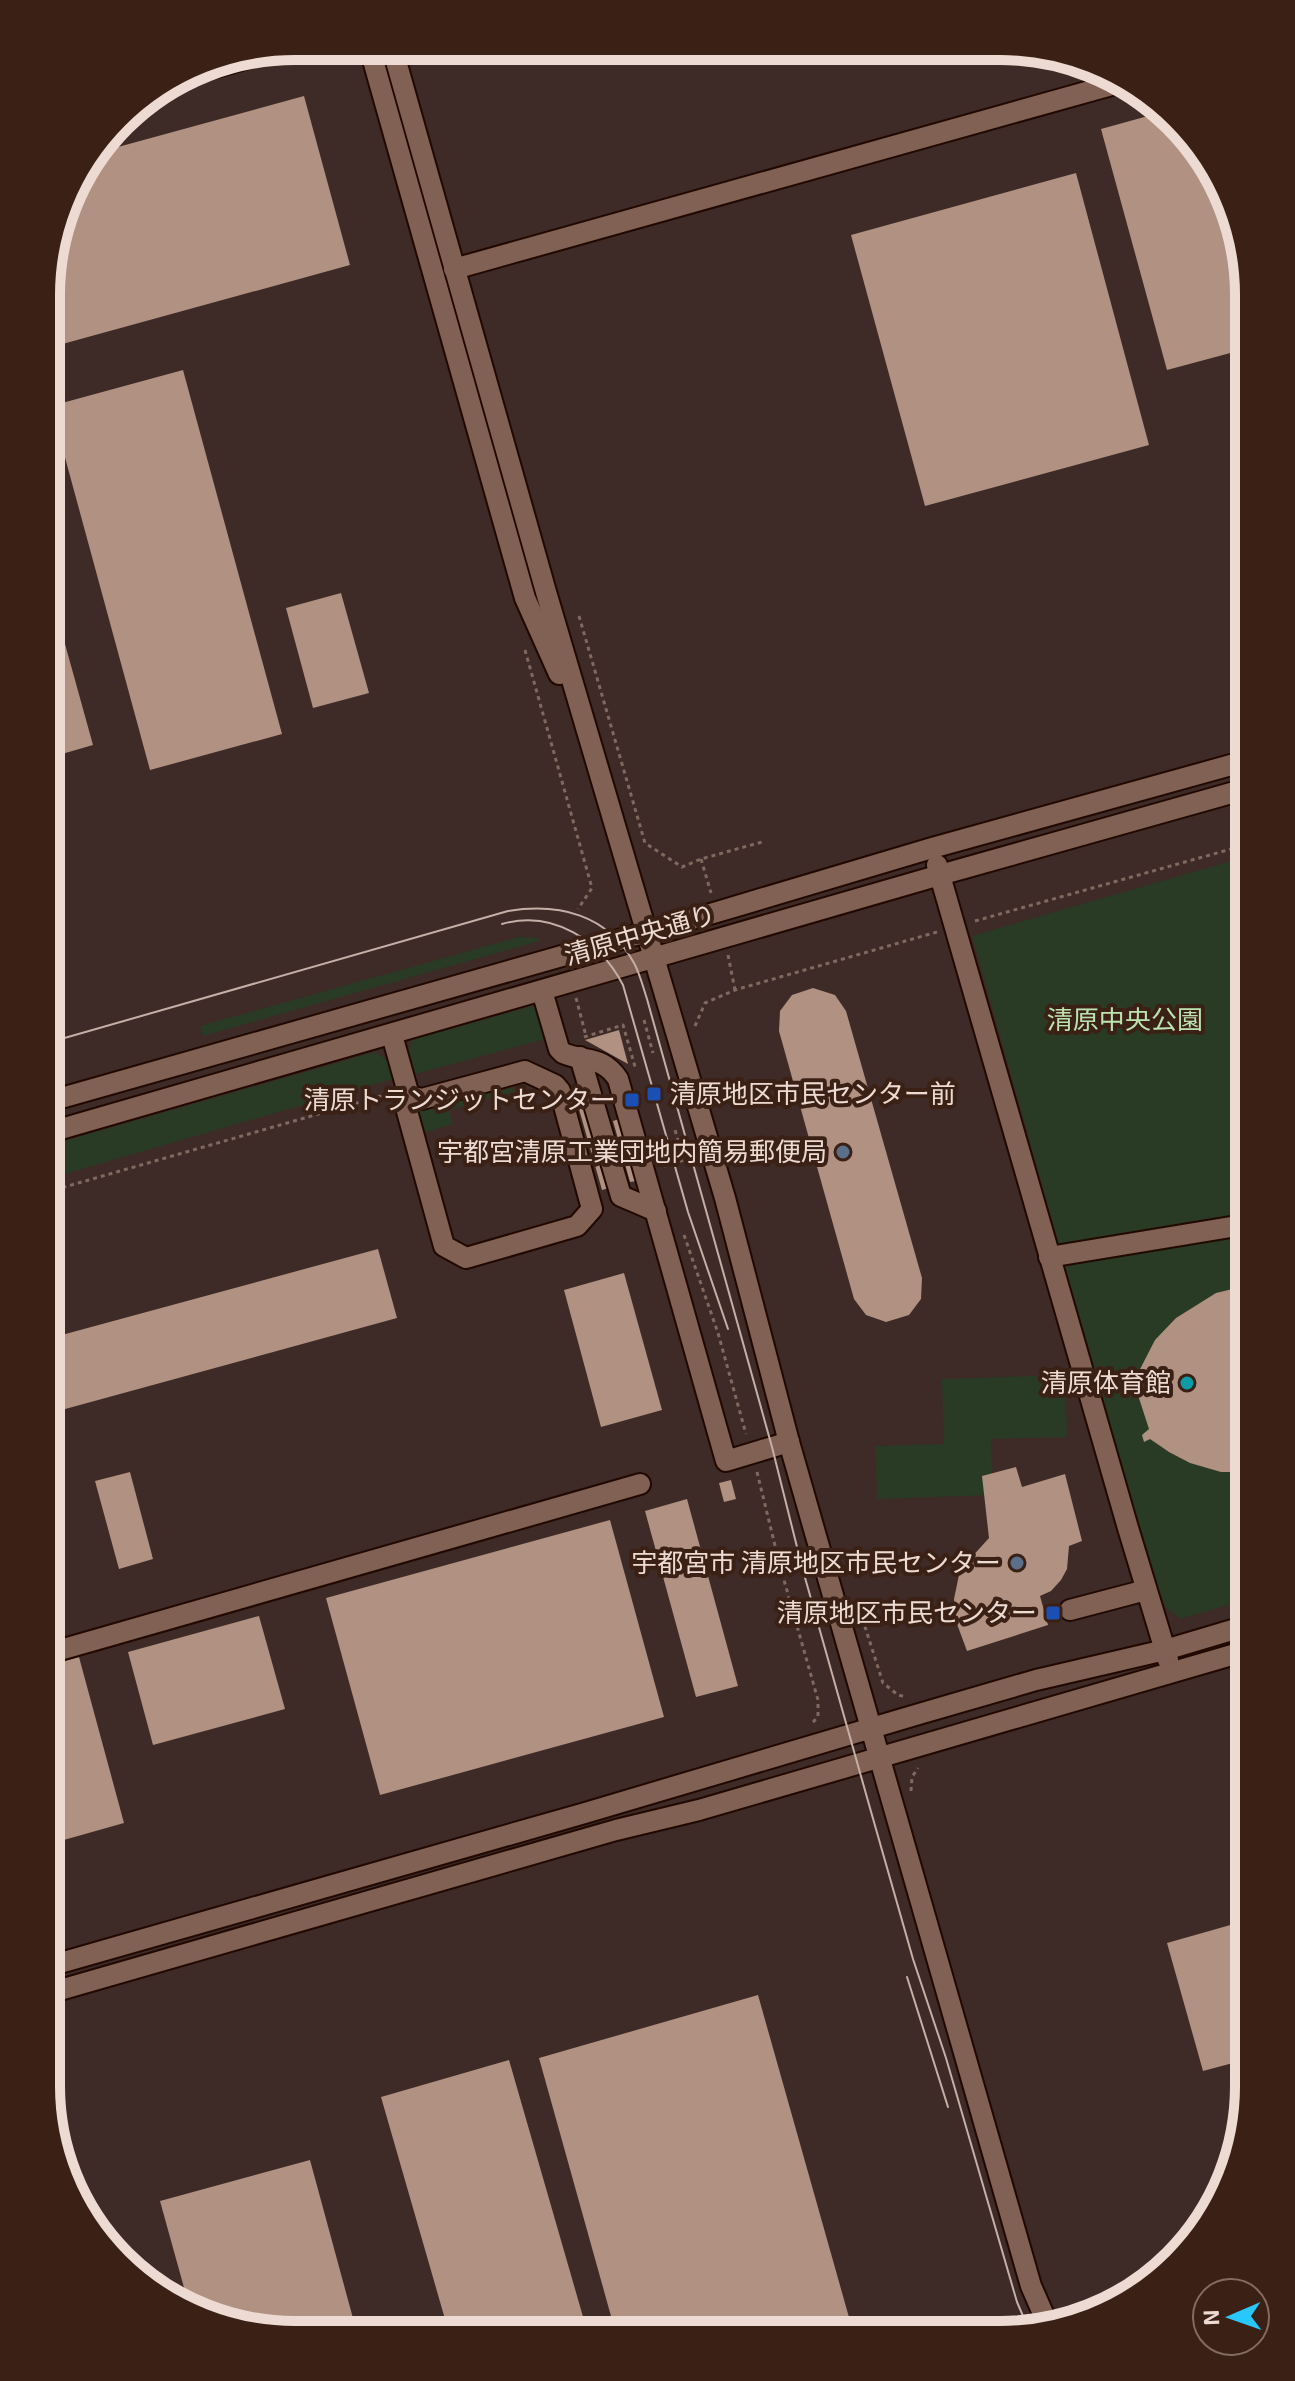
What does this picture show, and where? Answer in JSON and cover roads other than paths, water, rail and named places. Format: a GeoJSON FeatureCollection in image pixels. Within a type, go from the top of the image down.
{"type":"FeatureCollection","features":[{"type":"Feature","properties":{"kind":"street"},"geometry":{"type":"LineString","coordinates":[[373,61],[525,598],[593,751]]}},
{"type":"Feature","properties":{"kind":"street"},"geometry":{"type":"LineString","coordinates":[[396,61],[593,751],[725,1198],[789,1442],[1031,2286],[1044,2316]]}},
{"type":"Feature","properties":{"kind":"street"},"geometry":{"type":"LineString","coordinates":[[454,269],[1108,86]]}},
{"type":"Feature","properties":{"kind":"street","name":"清原中央通り"},"geometry":{"type":"LineString","coordinates":[[60,1098],[1235,764]]}},
{"type":"Feature","properties":{"kind":"street","name":"清原中央通り"},"geometry":{"type":"LineString","coordinates":[[60,1129],[1235,792]]}},
{"type":"Feature","properties":{"kind":"street"},"geometry":{"type":"LineString","coordinates":[[932,848],[1171,1672]]}},
{"type":"Feature","properties":{"kind":"street"},"geometry":{"type":"LineString","coordinates":[[542,991],[563,1053],[602,1063],[612,1069],[618,1079],[726,1461],[789,1442]]}},
{"type":"Feature","properties":{"kind":"street"},"geometry":{"type":"LineString","coordinates":[[392,1035],[408,1092],[405,1104],[444,1246],[466,1258],[577,1226],[592,1209],[560,1091],[555,1085],[525,1071],[422,1099],[408,1092]]}},
{"type":"Feature","properties":{"kind":"street"},"geometry":{"type":"LineString","coordinates":[[580,1057],[621,1196],[656,1211]]}},
{"type":"Feature","properties":{"kind":"street"},"geometry":{"type":"LineString","coordinates":[[1049,1257],[1234,1226]]}},
{"type":"Feature","properties":{"kind":"street"},"geometry":{"type":"LineString","coordinates":[[60,1650],[640,1484]]}},
{"type":"Feature","properties":{"kind":"street"},"geometry":{"type":"LineString","coordinates":[[1070,1610],[1146,1590]]}},
{"type":"Feature","properties":{"kind":"street"},"geometry":{"type":"LineString","coordinates":[[60,1963],[1036,1680],[1165,1650],[1234,1629]]}},
{"type":"Feature","properties":{"kind":"street"},"geometry":{"type":"LineString","coordinates":[[60,1990],[616,1830],[699,1810],[1234,1654]]}},
{"type":"Feature","properties":{"kind":"tram line"},"geometry":{"type":"LineString","coordinates":[[60,1039],[508,911],[545,909],[580,916],[596,923],[623,946],[636,967],[647,999],[913,1959],[1024,2319]]}},
{"type":"Feature","properties":{"kind":"tram line"},"geometry":{"type":"LineString","coordinates":[[502,924],[540,921],[573,932],[602,955],[623,985],[688,1212],[728,1329]]}},
{"type":"Feature","properties":{"kind":"tram line"},"geometry":{"type":"LineString","coordinates":[[907,1977],[948,2107]]}},
{"type":"Feature","properties":{"kind":"place","name":"清原地区市民センター前"},"geometry":{"type":"Point","coordinates":[654,1094]}},
{"type":"Feature","properties":{"kind":"place","name":"清原トランジットセンター"},"geometry":{"type":"Point","coordinates":[632,1100]}},
{"type":"Feature","properties":{"kind":"place","name":"宇都宮清原工業団地内簡易郵便局"},"geometry":{"type":"Point","coordinates":[843,1152]}},
{"type":"Feature","properties":{"kind":"place","name":"清原体育館"},"geometry":{"type":"Point","coordinates":[1187,1383]}},
{"type":"Feature","properties":{"kind":"place","name":"宇都宮市 清原地区市民センター"},"geometry":{"type":"Point","coordinates":[1017,1563]}},
{"type":"Feature","properties":{"kind":"place","name":"清原地区市民センター"},"geometry":{"type":"Point","coordinates":[1053,1613]}},
{"type":"Feature","properties":{"kind":"park label","name":"清原中央公園"},"geometry":{"type":"Point","coordinates":[1125,1020]}}]}
